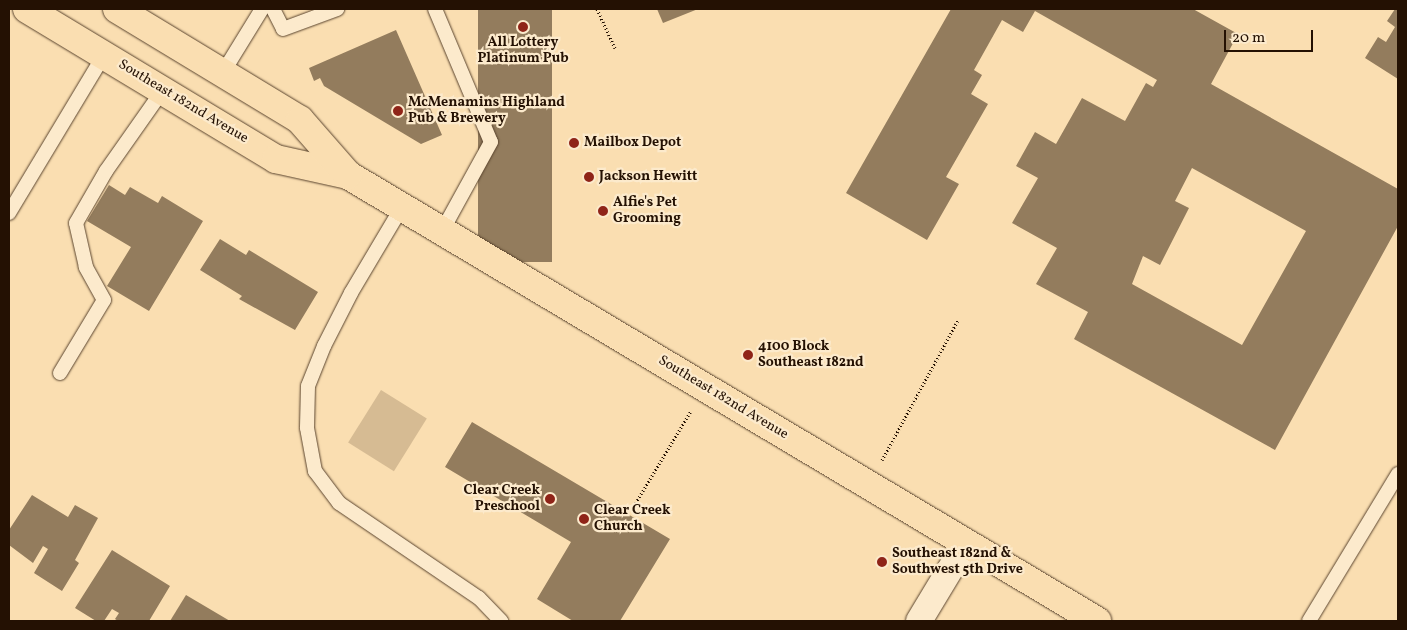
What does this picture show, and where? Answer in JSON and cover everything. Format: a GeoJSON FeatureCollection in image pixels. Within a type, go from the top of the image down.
{"type":"FeatureCollection","features":[{"type":"Feature","properties":{"kind":"main road","name":"Southeast 182nd Avenue"},"geometry":{"type":"LineString","coordinates":[[27,9],[276,159],[348,175],[1097,621]]}},
{"type":"Feature","properties":{"kind":"main road","name":"Southeast 182nd Avenue"},"geometry":{"type":"LineString","coordinates":[[117,9],[300,120],[348,175]]}},
{"type":"Feature","properties":{"kind":"street"},"geometry":{"type":"LineString","coordinates":[[919,621],[966,543]]}},
{"type":"Feature","properties":{"kind":"lane"},"geometry":{"type":"LineString","coordinates":[[222,74],[262,9]]}},
{"type":"Feature","properties":{"kind":"lane"},"geometry":{"type":"LineString","coordinates":[[273,9],[283,29],[336,9]]}},
{"type":"Feature","properties":{"kind":"lane"},"geometry":{"type":"LineString","coordinates":[[435,9],[491,142],[442,231]]}},
{"type":"Feature","properties":{"kind":"lane"},"geometry":{"type":"LineString","coordinates":[[9,213],[104,55]]}},
{"type":"Feature","properties":{"kind":"lane"},"geometry":{"type":"LineString","coordinates":[[60,373],[104,300],[86,268],[76,223],[106,171],[163,90]]}},
{"type":"Feature","properties":{"kind":"lane"},"geometry":{"type":"LineString","coordinates":[[402,207],[351,293],[324,346],[308,386],[307,428],[315,471],[339,502],[479,598],[501,621]]}},
{"type":"Feature","properties":{"kind":"lane"},"geometry":{"type":"LineString","coordinates":[[1309,621],[1398,474]]}},
{"type":"Feature","properties":{"kind":"path"},"geometry":{"type":"LineString","coordinates":[[597,9],[615,48]]}},
{"type":"Feature","properties":{"kind":"path"},"geometry":{"type":"LineString","coordinates":[[869,485],[958,320]]}},
{"type":"Feature","properties":{"kind":"path"},"geometry":{"type":"LineString","coordinates":[[632,509],[706,387]]}},
{"type":"Feature","properties":{"kind":"shaded area"},"geometry":{"type":"Polygon","coordinates":[[[381,390],[427,419],[394,471],[348,443],[381,390]]]}},
{"type":"Feature","properties":{"kind":"building"},"geometry":{"type":"Polygon","coordinates":[[[478,9],[552,9],[552,262],[478,262],[478,9]]]}},
{"type":"Feature","properties":{"kind":"building"},"geometry":{"type":"Polygon","coordinates":[[[657,9],[698,9],[663,23],[657,9]]]}},
{"type":"Feature","properties":{"kind":"building"},"geometry":{"type":"Polygon","coordinates":[[[951,9],[1193,9],[1238,34],[1211,84],[1398,189],[1398,226],[1275,450],[1074,339],[1088,312],[1036,284],[1057,248],[1012,223],[1038,178],[1016,166],[1035,132],[1056,144],[1082,98],[1125,121],[1146,83],[1153,87],[1157,80],[1035,11],[1023,32],[1002,20],[974,70],[982,75],[971,94],[988,104],[946,177],[959,184],[927,240],[846,193],[951,9]],[[1192,168],[1175,201],[1189,208],[1160,265],[1143,256],[1132,284],[1242,345],[1306,231],[1192,168]]]}},
{"type":"Feature","properties":{"kind":"building"},"geometry":{"type":"Polygon","coordinates":[[[1395,9],[1398,9],[1398,79],[1365,58],[1378,37],[1386,42],[1395,27],[1387,21],[1395,9]]]}},
{"type":"Feature","properties":{"kind":"building","name":"McMenamins Highland Pub & Brewery"},"geometry":{"type":"Polygon","coordinates":[[[396,30],[442,135],[421,144],[324,86],[320,78],[314,81],[309,68],[396,30]]]}},
{"type":"Feature","properties":{"kind":"building"},"geometry":{"type":"Polygon","coordinates":[[[109,185],[125,195],[130,187],[158,203],[162,196],[203,221],[149,311],[107,286],[131,247],[87,221],[109,185]]]}},
{"type":"Feature","properties":{"kind":"building"},"geometry":{"type":"Polygon","coordinates":[[[220,239],[246,255],[249,250],[318,292],[295,330],[239,299],[242,296],[200,270],[220,239]]]}},
{"type":"Feature","properties":{"kind":"building","name":"Clear Creek Church"},"geometry":{"type":"Polygon","coordinates":[[[472,422],[670,539],[620,621],[573,621],[537,599],[571,542],[445,467],[472,422]]]}},
{"type":"Feature","properties":{"kind":"building"},"geometry":{"type":"Polygon","coordinates":[[[32,495],[68,517],[75,505],[98,518],[75,560],[79,563],[62,591],[34,573],[48,549],[43,546],[33,563],[9,545],[9,530],[32,495]]]}},
{"type":"Feature","properties":{"kind":"building"},"geometry":{"type":"Polygon","coordinates":[[[112,550],[170,586],[149,621],[118,621],[115,619],[119,613],[112,609],[104,621],[96,621],[75,608],[112,550]]]}},
{"type":"Feature","properties":{"kind":"building"},"geometry":{"type":"Polygon","coordinates":[[[186,595],[230,621],[170,621],[186,595]]]}},
{"type":"Feature","properties":{"kind":"place","name":"All Lottery Platinum Pub"},"geometry":{"type":"Point","coordinates":[523,27]}},
{"type":"Feature","properties":{"kind":"place","name":"McMenamins Highland Pub & Brewery"},"geometry":{"type":"Point","coordinates":[398,111]}},
{"type":"Feature","properties":{"kind":"place","name":"Mailbox Depot"},"geometry":{"type":"Point","coordinates":[574,143]}},
{"type":"Feature","properties":{"kind":"place","name":"Jackson Hewitt"},"geometry":{"type":"Point","coordinates":[589,177]}},
{"type":"Feature","properties":{"kind":"place","name":"Alfie's Pet Grooming"},"geometry":{"type":"Point","coordinates":[603,211]}},
{"type":"Feature","properties":{"kind":"place","name":"4100 Block Southeast 182nd"},"geometry":{"type":"Point","coordinates":[748,355]}},
{"type":"Feature","properties":{"kind":"place","name":"Clear Creek Preschool"},"geometry":{"type":"Point","coordinates":[550,499]}},
{"type":"Feature","properties":{"kind":"place","name":"Clear Creek Church"},"geometry":{"type":"Point","coordinates":[584,519]}},
{"type":"Feature","properties":{"kind":"place","name":"Southeast 182nd & Southwest 5th Drive"},"geometry":{"type":"Point","coordinates":[882,562]}}]}
